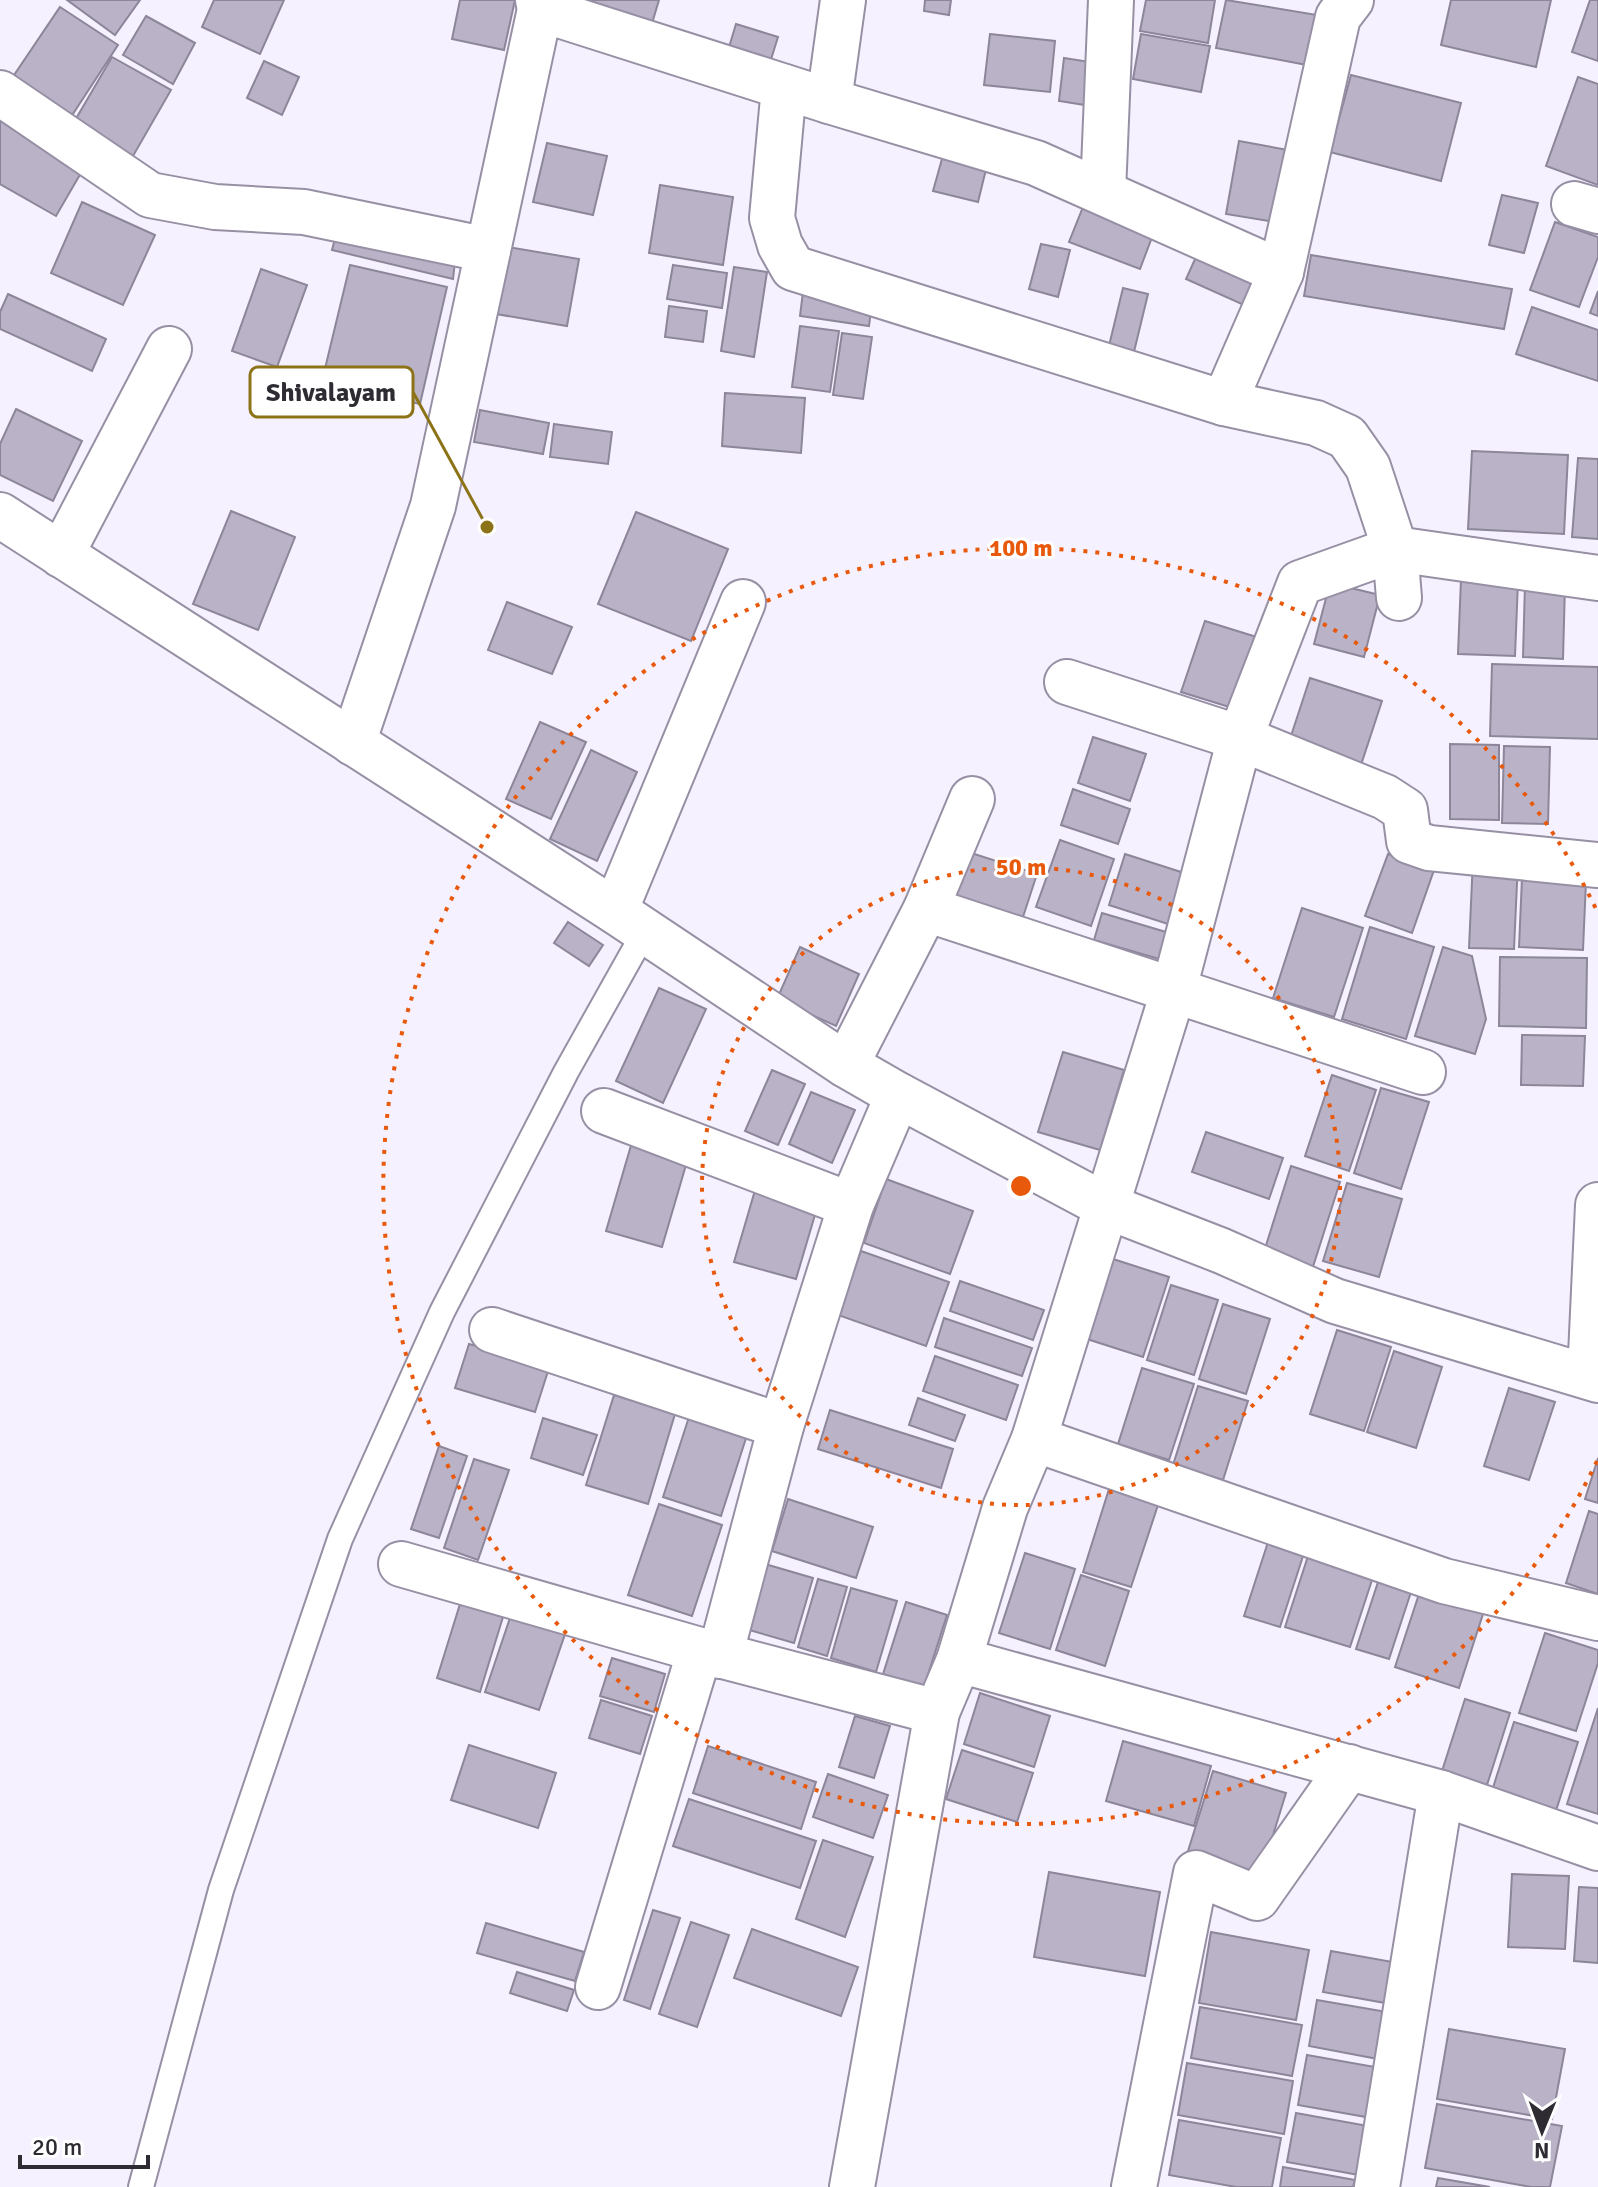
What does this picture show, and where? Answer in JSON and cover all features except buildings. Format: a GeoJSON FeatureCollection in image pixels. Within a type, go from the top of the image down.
{"type":"FeatureCollection","features":[{"type":"Feature","properties":{"kind":"street"},"geometry":{"type":"LineString","coordinates":[[829,101],[843,0]]}},
{"type":"Feature","properties":{"kind":"street"},"geometry":{"type":"LineString","coordinates":[[1103,192],[1111,0]]}},
{"type":"Feature","properties":{"kind":"street"},"geometry":{"type":"LineString","coordinates":[[1224,403],[1281,272],[1338,17],[1351,0]]}},
{"type":"Feature","properties":{"kind":"street"},"geometry":{"type":"LineString","coordinates":[[353,743],[433,506],[540,3],[784,87],[1036,163],[1281,272]]}},
{"type":"Feature","properties":{"kind":"street"},"geometry":{"type":"LineString","coordinates":[[784,87],[772,218],[780,245],[793,268],[1224,403],[1316,423],[1347,437],[1368,467],[1395,549],[1399,598]]}},
{"type":"Feature","properties":{"kind":"street"},"geometry":{"type":"LineString","coordinates":[[0,93],[150,195],[215,207],[304,212],[488,250]]}},
{"type":"Feature","properties":{"kind":"street"},"geometry":{"type":"LineString","coordinates":[[61,555],[169,349]]}},
{"type":"Feature","properties":{"kind":"street"},"geometry":{"type":"LineString","coordinates":[[0,515],[630,921],[846,1065],[1106,1206],[1222,1251],[1335,1301],[1594,1379],[1598,1205]]}},
{"type":"Feature","properties":{"kind":"street"},"geometry":{"type":"LineString","coordinates":[[852,2187],[937,1712],[959,1660],[1005,1508],[1034,1439],[1174,989],[1240,738],[1300,583],[1395,549],[1598,578]]}},
{"type":"Feature","properties":{"kind":"street"},"geometry":{"type":"LineString","coordinates":[[630,921],[743,602]]}},
{"type":"Feature","properties":{"kind":"street"},"geometry":{"type":"LineString","coordinates":[[1067,682],[1240,738],[1385,797],[1405,810],[1409,841],[1429,848],[1598,865]]}},
{"type":"Feature","properties":{"kind":"street"},"geometry":{"type":"LineString","coordinates":[[846,1065],[926,909],[972,799]]}},
{"type":"Feature","properties":{"kind":"street"},"geometry":{"type":"LineString","coordinates":[[926,909],[1423,1072]]}},
{"type":"Feature","properties":{"kind":"street"},"geometry":{"type":"LineString","coordinates":[[598,1987],[710,1653],[851,1205],[898,1095]]}},
{"type":"Feature","properties":{"kind":"street"},"geometry":{"type":"LineString","coordinates":[[604,1111],[851,1205]]}},
{"type":"Feature","properties":{"kind":"street"},"geometry":{"type":"LineString","coordinates":[[492,1330],[781,1426]]}},
{"type":"Feature","properties":{"kind":"street"},"geometry":{"type":"LineString","coordinates":[[1034,1439],[1444,1581],[1598,1618]]}},
{"type":"Feature","properties":{"kind":"street"},"geometry":{"type":"LineString","coordinates":[[401,1564],[710,1653],[937,1712]]}},
{"type":"Feature","properties":{"kind":"street"},"geometry":{"type":"LineString","coordinates":[[959,1660],[1441,1793],[1598,1848]]}},
{"type":"Feature","properties":{"kind":"street"},"geometry":{"type":"LineString","coordinates":[[1134,2187],[1196,1873],[1257,1898],[1349,1767]]}},
{"type":"Feature","properties":{"kind":"street"},"geometry":{"type":"LineString","coordinates":[[1377,2187],[1441,1793]]}},
{"type":"Feature","properties":{"kind":"lane"},"geometry":{"type":"LineString","coordinates":[[141,2187],[221,1890],[340,1539],[442,1312],[566,1072],[630,921]]}},
{"type":"Feature","properties":{"kind":"place","name":"Shivalayam"},"geometry":{"type":"Point","coordinates":[487,527]}}]}
